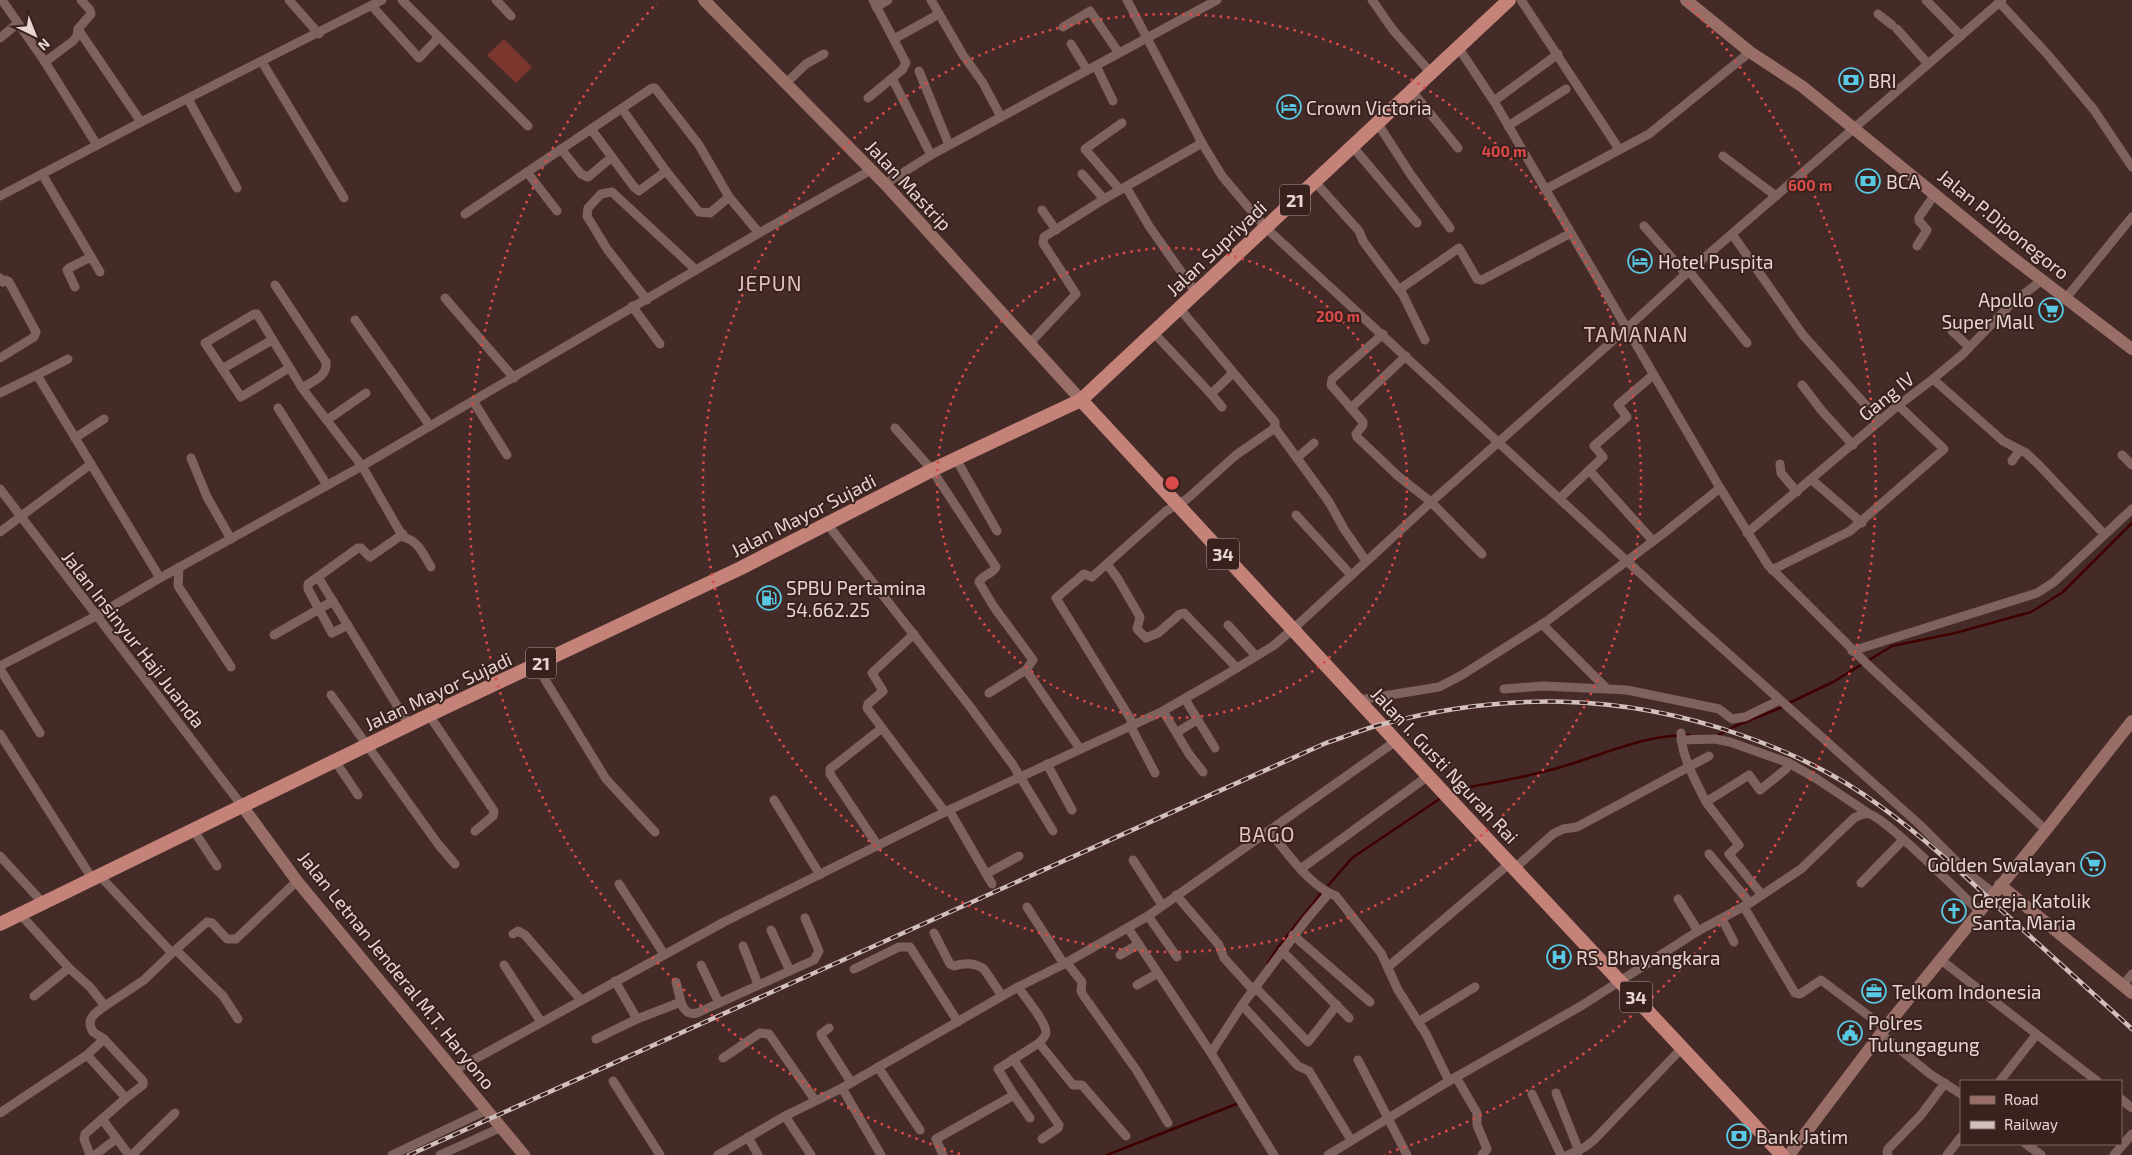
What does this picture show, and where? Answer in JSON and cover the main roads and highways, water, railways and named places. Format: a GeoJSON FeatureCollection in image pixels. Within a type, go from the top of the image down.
{"type":"FeatureCollection","features":[{"type":"Feature","properties":{"kind":"highway","name":"Jalan Supriyadi"},"geometry":{"type":"LineString","coordinates":[[1081,400],[1509,0]]}},
{"type":"Feature","properties":{"kind":"highway","name":"Jalan Mayor Sujadi"},"geometry":{"type":"LineString","coordinates":[[0,924],[429,715],[741,568],[932,470],[1081,400]]}},
{"type":"Feature","properties":{"kind":"highway","name":"Jalan I. Gusti Ngurah Rai"},"geometry":{"type":"LineString","coordinates":[[1081,400],[1452,802],[1782,1155]]}},
{"type":"Feature","properties":{"kind":"main road","name":"Jalan Mastrip"},"geometry":{"type":"LineString","coordinates":[[704,0],[885,184],[1081,400]]}},
{"type":"Feature","properties":{"kind":"main road","name":"Jalan P.Diponegoro"},"geometry":{"type":"LineString","coordinates":[[1686,0],[1750,52],[1803,87],[2042,280],[2132,349]]}},
{"type":"Feature","properties":{"kind":"main road"},"geometry":{"type":"LineString","coordinates":[[1789,1155],[1883,1031],[2132,721]]}},
{"type":"Feature","properties":{"kind":"main road","name":"Jalan Letnan Jenderal M.T. Haryono"},"geometry":{"type":"LineString","coordinates":[[243,807],[297,880],[524,1155]]}},
{"type":"Feature","properties":{"kind":"main road"},"geometry":{"type":"LineString","coordinates":[[1997,889],[2127,989]]}},
{"type":"Feature","properties":{"kind":"waterway"},"geometry":{"type":"LineString","coordinates":[[1787,704],[1833,682],[1892,646],[1955,633],[2031,612],[2063,592],[2132,523]]}},
{"type":"Feature","properties":{"kind":"waterway"},"geometry":{"type":"LineString","coordinates":[[1717,736],[1733,727],[1783,707]]}},
{"type":"Feature","properties":{"kind":"waterway"},"geometry":{"type":"LineString","coordinates":[[1451,793],[1458,789],[1546,771],[1645,740],[1689,735]]}},
{"type":"Feature","properties":{"kind":"waterway"},"geometry":{"type":"LineString","coordinates":[[1326,888],[1352,858],[1441,798]]}},
{"type":"Feature","properties":{"kind":"waterway"},"geometry":{"type":"LineString","coordinates":[[1268,963],[1279,946],[1322,892]]}},
{"type":"Feature","properties":{"kind":"waterway"},"geometry":{"type":"LineString","coordinates":[[1107,1155],[1239,1103]]}},
{"type":"Feature","properties":{"kind":"railway"},"geometry":{"type":"LineString","coordinates":[[409,1155],[1326,743],[1376,726],[1428,714],[1474,706],[1518,702],[1563,702],[1607,705],[1652,711],[1696,721],[1741,735],[1795,756],[1830,774],[1864,794],[1926,842],[2132,1029]]}},
{"type":"Feature","properties":{"kind":"place","name":"BRI"},"geometry":{"type":"Point","coordinates":[1851,80]}},
{"type":"Feature","properties":{"kind":"place","name":"Crown Victoria"},"geometry":{"type":"Point","coordinates":[1289,107]}},
{"type":"Feature","properties":{"kind":"place","name":"BCA"},"geometry":{"type":"Point","coordinates":[1868,181]}},
{"type":"Feature","properties":{"kind":"place","name":"Hotel Puspita"},"geometry":{"type":"Point","coordinates":[1640,261]}},
{"type":"Feature","properties":{"kind":"place","name":"Apollo Super Mall"},"geometry":{"type":"Point","coordinates":[2051,310]}},
{"type":"Feature","properties":{"kind":"place","name":"SPBU Pertamina 54.662.25"},"geometry":{"type":"Point","coordinates":[769,598]}},
{"type":"Feature","properties":{"kind":"place","name":"Golden Swalayan"},"geometry":{"type":"Point","coordinates":[2093,864]}},
{"type":"Feature","properties":{"kind":"place","name":"Gereja Katolik Santa Maria"},"geometry":{"type":"Point","coordinates":[1954,911]}},
{"type":"Feature","properties":{"kind":"place","name":"RS. Bhayangkara"},"geometry":{"type":"Point","coordinates":[1559,957]}},
{"type":"Feature","properties":{"kind":"place","name":"Telkom Indonesia"},"geometry":{"type":"Point","coordinates":[1874,991]}},
{"type":"Feature","properties":{"kind":"place","name":"Polres Tulungagung"},"geometry":{"type":"Point","coordinates":[1850,1033]}},
{"type":"Feature","properties":{"kind":"place","name":"Bank Jatim"},"geometry":{"type":"Point","coordinates":[1739,1136]}},
{"type":"Feature","properties":{"kind":"district","name":"JEPUN"},"geometry":{"type":"Point","coordinates":[770,282]}},
{"type":"Feature","properties":{"kind":"district","name":"TAMANAN"},"geometry":{"type":"Point","coordinates":[1636,333]}},
{"type":"Feature","properties":{"kind":"district","name":"BAGO"},"geometry":{"type":"Point","coordinates":[1267,833]}}]}
